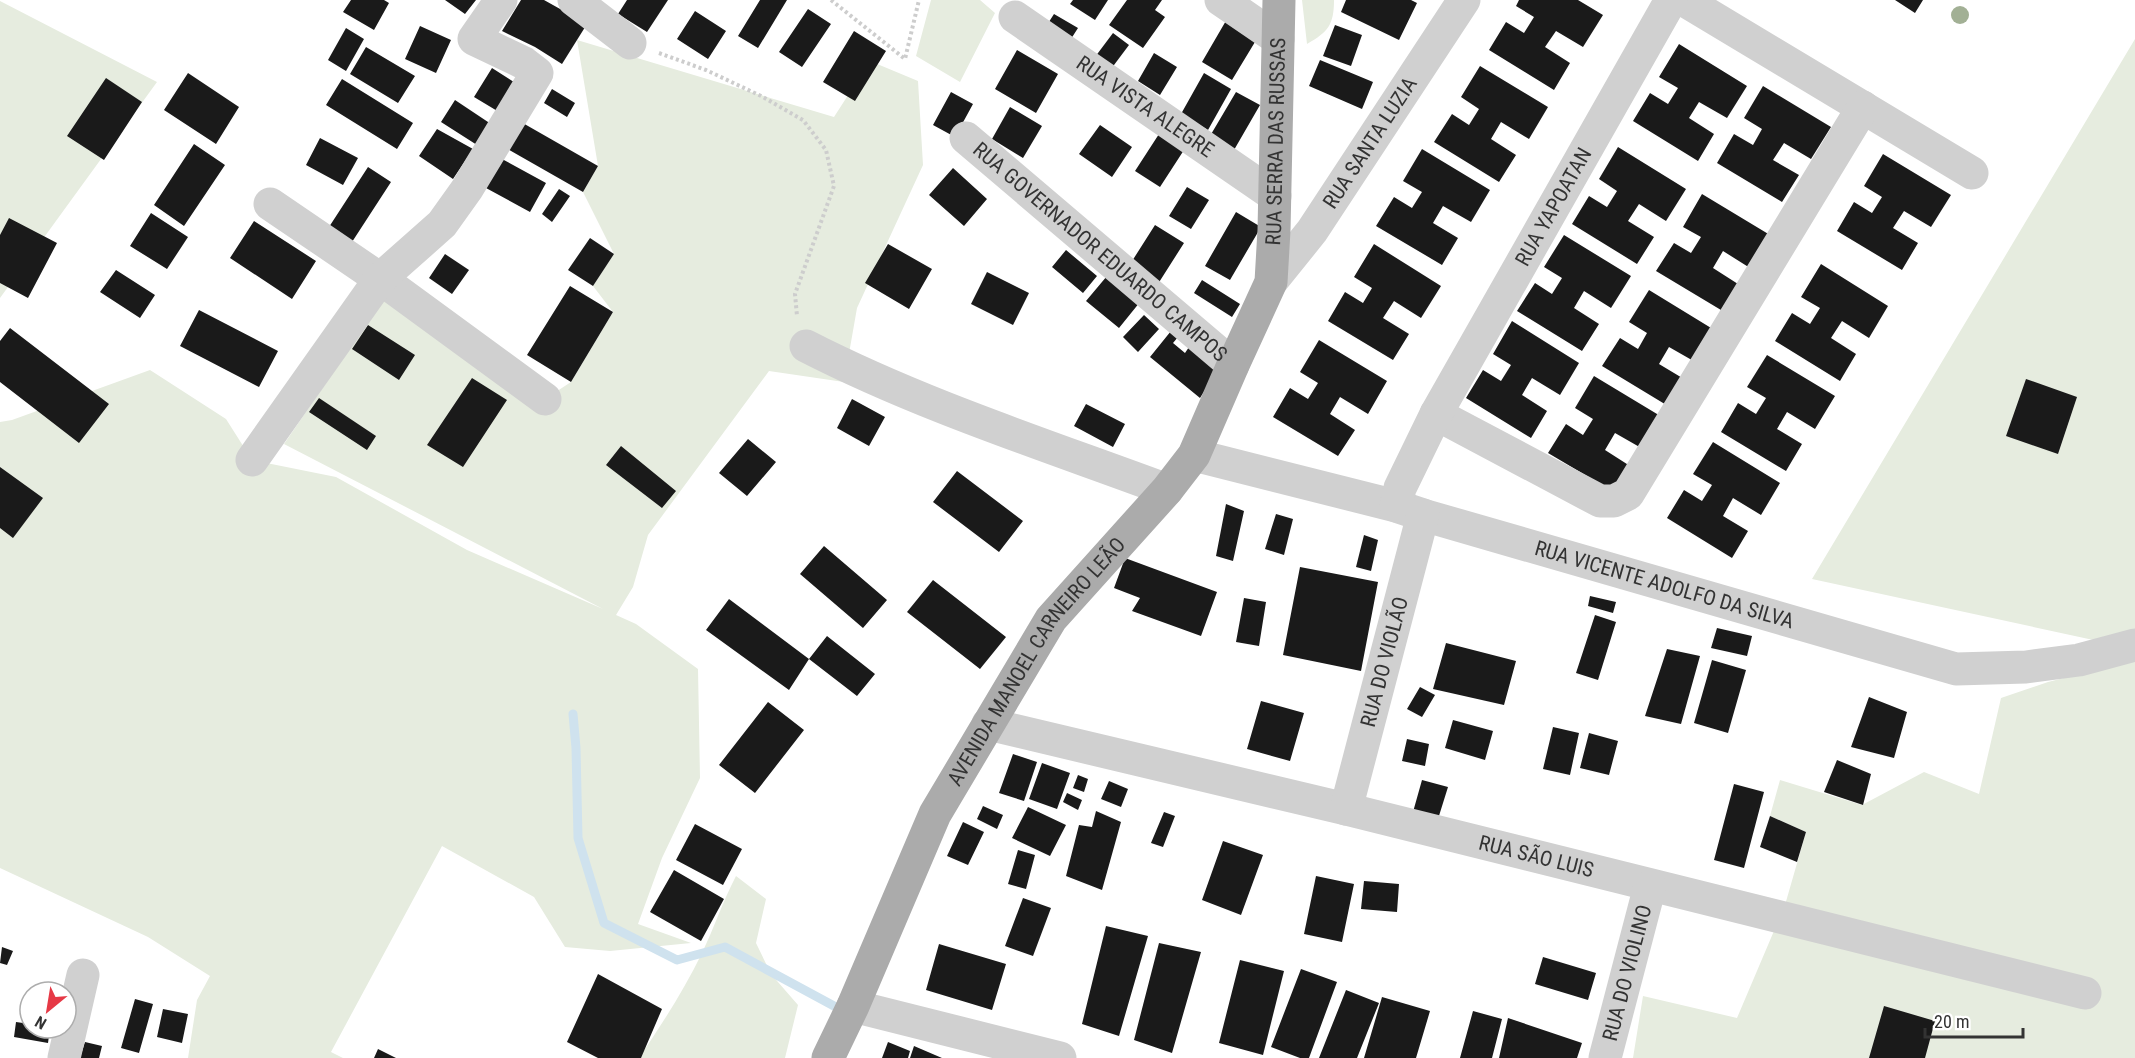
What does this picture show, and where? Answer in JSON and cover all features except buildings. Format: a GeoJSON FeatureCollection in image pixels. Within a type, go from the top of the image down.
{"type":"FeatureCollection","features":[{"type":"Feature","properties":{"kind":"main road","name":"RUA SERRA DAS RUSSAS"},"geometry":{"type":"LineString","coordinates":[[1271,282],[1279,0]]}},
{"type":"Feature","properties":{"kind":"main road","name":"AVENIDA MANOEL CARNEIRO LEÃO"},"geometry":{"type":"LineString","coordinates":[[828,1058],[853,1006],[935,814],[1051,619],[1167,490],[1194,455],[1271,282]]}},
{"type":"Feature","properties":{"kind":"street"},"geometry":{"type":"LineString","coordinates":[[252,460],[380,279],[442,224],[467,189],[537,73],[524,63],[474,39],[501,0]]}},
{"type":"Feature","properties":{"kind":"street"},"geometry":{"type":"LineString","coordinates":[[574,0],[630,43]]}},
{"type":"Feature","properties":{"kind":"street"},"geometry":{"type":"LineString","coordinates":[[1221,0],[1278,39]]}},
{"type":"Feature","properties":{"kind":"street","name":"RUA SANTA LUZIA"},"geometry":{"type":"LineString","coordinates":[[1271,282],[1312,231],[1464,0]]}},
{"type":"Feature","properties":{"kind":"street","name":"RUA YAPOATAN"},"geometry":{"type":"LineString","coordinates":[[1406,503],[1436,414],[1671,0]]}},
{"type":"Feature","properties":{"kind":"street"},"geometry":{"type":"LineString","coordinates":[[1684,0],[1972,173]]}},
{"type":"Feature","properties":{"kind":"street","name":"RUA VISTA ALEGRE"},"geometry":{"type":"LineString","coordinates":[[1015,17],[1275,196]]}},
{"type":"Feature","properties":{"kind":"street"},"geometry":{"type":"LineString","coordinates":[[1436,414],[1600,501],[1614,501],[1628,494],[1863,107]]}},
{"type":"Feature","properties":{"kind":"street","name":"RUA GOVERNADOR EDUARDO CAMPOS"},"geometry":{"type":"LineString","coordinates":[[966,138],[1233,365]]}},
{"type":"Feature","properties":{"kind":"street"},"geometry":{"type":"LineString","coordinates":[[270,204],[380,279],[545,399]]}},
{"type":"Feature","properties":{"kind":"street"},"geometry":{"type":"LineString","coordinates":[[806,346],[859,374],[1167,490]]}},
{"type":"Feature","properties":{"kind":"street","name":"RUA VICENTE ADOLFO DA SILVA"},"geometry":{"type":"LineString","coordinates":[[1194,455],[1406,503],[1956,669],[2037,666],[2079,660],[2135,645]]}},
{"type":"Feature","properties":{"kind":"street","name":"RUA DO VIOLÃO"},"geometry":{"type":"LineString","coordinates":[[1346,809],[1406,503]]}},
{"type":"Feature","properties":{"kind":"street","name":"RUA SÃO LUIS"},"geometry":{"type":"LineString","coordinates":[[988,724],[1346,809],[2085,993]]}},
{"type":"Feature","properties":{"kind":"street","name":"RUA DO VIOLINO"},"geometry":{"type":"LineString","coordinates":[[1605,1058],[1650,886]]}},
{"type":"Feature","properties":{"kind":"street"},"geometry":{"type":"LineString","coordinates":[[64,1058],[83,975]]}},
{"type":"Feature","properties":{"kind":"street"},"geometry":{"type":"LineString","coordinates":[[853,1006],[1060,1058]]}},
{"type":"Feature","properties":{"kind":"path"},"geometry":{"type":"LineString","coordinates":[[831,0],[905,59],[919,0]]}},
{"type":"Feature","properties":{"kind":"path"},"geometry":{"type":"LineString","coordinates":[[630,43],[706,70],[761,96],[803,120],[826,150],[834,186],[795,294],[795,312],[806,346]]}},
{"type":"Feature","properties":{"kind":"shaded area"},"geometry":{"type":"Polygon","coordinates":[[[931,0],[980,0],[995,13],[960,82],[916,56],[931,0]]]}},
{"type":"Feature","properties":{"kind":"shaded area"},"geometry":{"type":"Polygon","coordinates":[[[1302,0],[1334,0],[1333,16],[1328,27],[1320,36],[1307,44],[1302,0]]]}},
{"type":"Feature","properties":{"kind":"shaded area"},"geometry":{"type":"Polygon","coordinates":[[[0,1],[157,82],[0,298],[0,1]]]}},
{"type":"Feature","properties":{"kind":"shaded area"},"geometry":{"type":"Polygon","coordinates":[[[2135,39],[2135,649],[1812,579],[2135,39]]]}},
{"type":"Feature","properties":{"kind":"shaded area"},"geometry":{"type":"Polygon","coordinates":[[[577,40],[834,117],[870,61],[918,81],[923,165],[857,308],[844,382],[769,371],[648,535],[633,587],[616,615],[636,624],[698,669],[700,778],[662,858],[638,924],[691,943],[610,951],[565,947],[534,897],[442,846],[331,1052],[343,1058],[188,1058],[197,1000],[210,976],[148,937],[0,868],[0,422],[12,420],[150,370],[226,419],[252,460],[336,477],[467,550],[603,609],[284,444],[392,287],[545,399],[571,382],[613,312],[593,286],[614,254],[583,192],[598,166],[577,40]]]}},
{"type":"Feature","properties":{"kind":"shaded area"},"geometry":{"type":"Polygon","coordinates":[[[2135,660],[2135,1058],[1633,1058],[1643,996],[1737,1018],[1785,905],[1806,832],[1770,816],[1780,780],[1862,805],[1924,772],[1979,794],[2001,698],[2048,682],[2135,660]]]}},
{"type":"Feature","properties":{"kind":"shaded area"},"geometry":{"type":"Polygon","coordinates":[[[736,876],[766,899],[756,943],[771,974],[798,1005],[785,1058],[639,1058],[695,967],[736,876]]]}},
{"type":"Feature","properties":{"kind":"waterway"},"geometry":{"type":"LineString","coordinates":[[573,714],[578,838],[604,923],[677,960],[725,947],[834,1006]]}}]}
